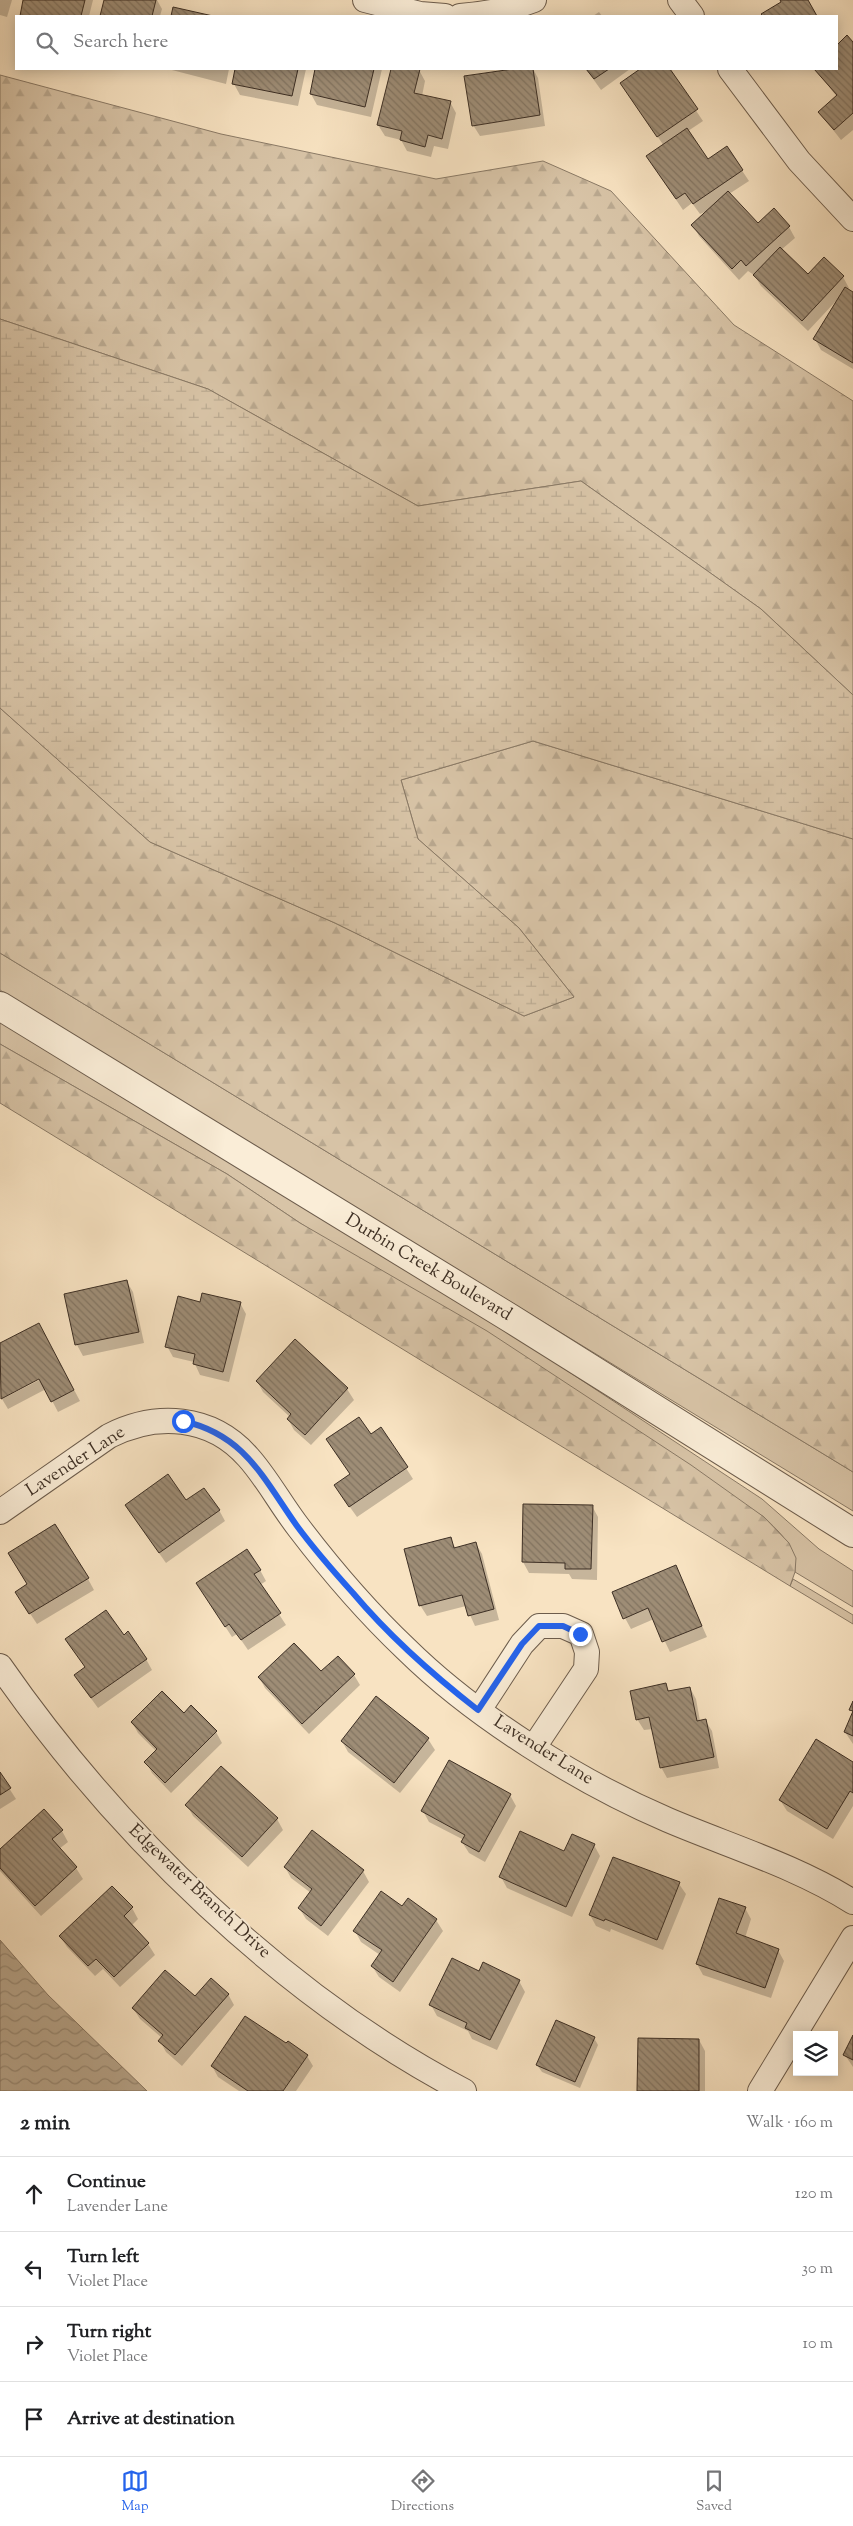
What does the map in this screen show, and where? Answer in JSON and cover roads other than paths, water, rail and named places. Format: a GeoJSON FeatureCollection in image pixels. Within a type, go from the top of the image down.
{"type":"FeatureCollection","features":[{"type":"Feature","properties":{"kind":"street"},"geometry":{"type":"LineString","coordinates":[[365,0],[420,14],[432,15]]}},
{"type":"Feature","properties":{"kind":"street"},"geometry":{"type":"LineString","coordinates":[[472,15],[515,8],[534,0]]}},
{"type":"Feature","properties":{"kind":"street"},"geometry":{"type":"LineString","coordinates":[[680,0],[691,15]]}},
{"type":"Feature","properties":{"kind":"street"},"geometry":{"type":"LineString","coordinates":[[731,70],[799,161],[853,219]]}},
{"type":"Feature","properties":{"kind":"street","name":"Durbin Creek Boulevard"},"geometry":{"type":"LineString","coordinates":[[0,1006],[502,1313],[853,1534]]}},
{"type":"Feature","properties":{"kind":"street","name":"Lavender Lane"},"geometry":{"type":"LineString","coordinates":[[0,1512],[109,1436],[122,1429],[137,1424],[168,1420],[183,1421],[213,1430],[226,1438],[249,1458],[299,1528],[367,1608],[406,1650],[478,1710],[571,1771],[634,1804],[802,1874],[853,1902]]}},
{"type":"Feature","properties":{"kind":"street"},"geometry":{"type":"LineString","coordinates":[[478,1710],[522,1644],[539,1626],[563,1626],[580,1634],[587,1652],[586,1669],[534,1747]]}},
{"type":"Feature","properties":{"kind":"street","name":"Edgewater Branch Drive"},"geometry":{"type":"LineString","coordinates":[[0,1666],[94,1788],[157,1856],[232,1928],[307,1989],[380,2041],[464,2091]]}},
{"type":"Feature","properties":{"kind":"street"},"geometry":{"type":"LineString","coordinates":[[760,2091],[853,1938]]}},
{"type":"Feature","properties":{"kind":"water"},"geometry":{"type":"Polygon","coordinates":[[[0,1940],[48,1995],[147,2091],[0,2091],[0,1940]]]}}]}
